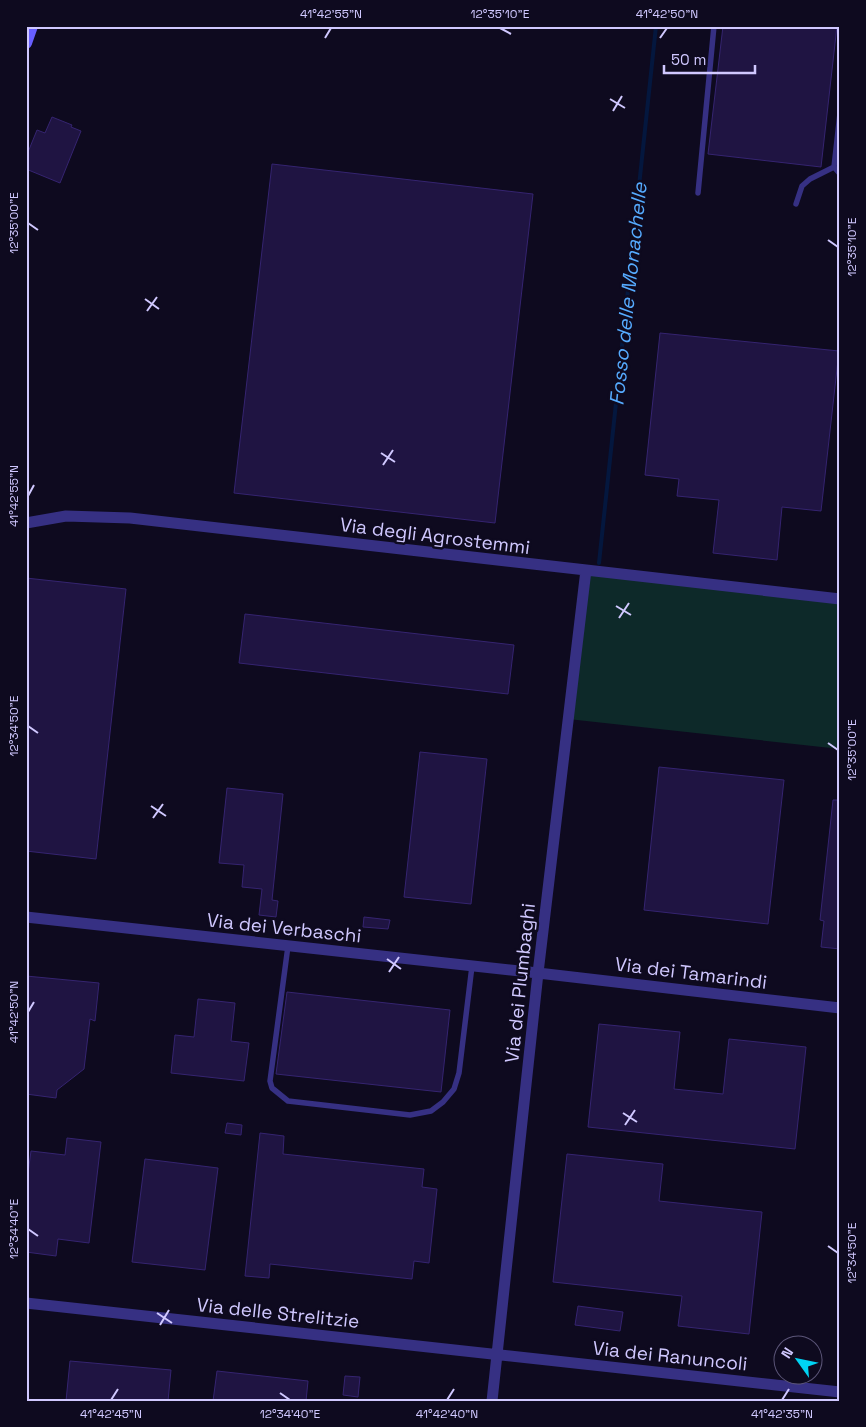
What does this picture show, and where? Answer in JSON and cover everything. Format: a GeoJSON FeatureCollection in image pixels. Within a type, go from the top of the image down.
{"type":"FeatureCollection","features":[{"type":"Feature","properties":{"kind":"main road"},"geometry":{"type":"LineString","coordinates":[[26,43],[32,26]]}},
{"type":"Feature","properties":{"kind":"street","name":"Via degli Agrostemmi"},"geometry":{"type":"LineString","coordinates":[[26,523],[66,516],[130,518],[840,599]]}},
{"type":"Feature","properties":{"kind":"street","name":"Via dei Plumbaghi"},"geometry":{"type":"LineString","coordinates":[[492,1401],[538,973],[586,570]]}},
{"type":"Feature","properties":{"kind":"street","name":"Via dei Verbaschi"},"geometry":{"type":"LineString","coordinates":[[26,918],[538,973]]}},
{"type":"Feature","properties":{"kind":"street","name":"Via dei Tamarindi"},"geometry":{"type":"LineString","coordinates":[[538,973],[840,1008]]}},
{"type":"Feature","properties":{"kind":"street","name":"Via delle Strelitzie"},"geometry":{"type":"LineString","coordinates":[[26,1303],[497,1354]]}},
{"type":"Feature","properties":{"kind":"street","name":"Via dei Ranuncoli"},"geometry":{"type":"LineString","coordinates":[[497,1354],[840,1392]]}},
{"type":"Feature","properties":{"kind":"lane"},"geometry":{"type":"LineString","coordinates":[[698,193],[714,26]]}},
{"type":"Feature","properties":{"kind":"lane"},"geometry":{"type":"LineString","coordinates":[[840,113],[834,167],[840,174]]}},
{"type":"Feature","properties":{"kind":"lane"},"geometry":{"type":"LineString","coordinates":[[796,204],[802,186],[810,179],[834,167]]}},
{"type":"Feature","properties":{"kind":"lane"},"geometry":{"type":"LineString","coordinates":[[288,946],[270,1081],[272,1088],[288,1101],[410,1115],[431,1111],[443,1102],[454,1089],[459,1072],[472,966]]}},
{"type":"Feature","properties":{"kind":"green space"},"geometry":{"type":"Polygon","coordinates":[[[586,570],[840,599],[840,749],[568,719],[586,570]]]}},
{"type":"Feature","properties":{"kind":"building"},"geometry":{"type":"Polygon","coordinates":[[[723,26],[837,26],[821,167],[708,154],[723,26]]]}},
{"type":"Feature","properties":{"kind":"building"},"geometry":{"type":"Polygon","coordinates":[[[52,117],[81,131],[60,183],[26,169],[26,157],[37,130],[45,133],[52,117]]]}},
{"type":"Feature","properties":{"kind":"building"},"geometry":{"type":"Polygon","coordinates":[[[272,164],[533,194],[495,523],[234,493],[272,164]]]}},
{"type":"Feature","properties":{"kind":"building"},"geometry":{"type":"Polygon","coordinates":[[[660,333],[839,351],[821,511],[782,507],[777,560],[713,553],[719,500],[677,496],[679,479],[645,475],[660,333]]]}},
{"type":"Feature","properties":{"kind":"building"},"geometry":{"type":"Polygon","coordinates":[[[26,578],[126,589],[96,859],[26,851],[26,578]]]}},
{"type":"Feature","properties":{"kind":"building"},"geometry":{"type":"Polygon","coordinates":[[[245,614],[514,645],[508,694],[239,663],[245,614]]]}},
{"type":"Feature","properties":{"kind":"building"},"geometry":{"type":"Polygon","coordinates":[[[420,752],[487,759],[471,904],[404,897],[420,752]]]}},
{"type":"Feature","properties":{"kind":"building"},"geometry":{"type":"Polygon","coordinates":[[[659,767],[784,780],[768,924],[644,910],[659,767]]]}},
{"type":"Feature","properties":{"kind":"building"},"geometry":{"type":"Polygon","coordinates":[[[227,788],[283,794],[272,900],[278,901],[276,917],[259,915],[262,889],[242,887],[244,865],[219,863],[227,788]]]}},
{"type":"Feature","properties":{"kind":"building"},"geometry":{"type":"Polygon","coordinates":[[[833,800],[840,800],[840,949],[821,947],[824,921],[820,920],[833,800]]]}},
{"type":"Feature","properties":{"kind":"building"},"geometry":{"type":"Polygon","coordinates":[[[364,917],[390,920],[388,929],[363,927],[364,917]]]}},
{"type":"Feature","properties":{"kind":"building"},"geometry":{"type":"Polygon","coordinates":[[[26,976],[99,983],[95,1021],[90,1019],[84,1069],[57,1090],[56,1098],[26,1094],[26,976]]]}},
{"type":"Feature","properties":{"kind":"building"},"geometry":{"type":"Polygon","coordinates":[[[287,992],[450,1010],[441,1092],[276,1074],[287,992]]]}},
{"type":"Feature","properties":{"kind":"building"},"geometry":{"type":"Polygon","coordinates":[[[198,999],[235,1003],[231,1041],[249,1043],[244,1081],[171,1073],[175,1035],[194,1037],[198,999]]]}},
{"type":"Feature","properties":{"kind":"building"},"geometry":{"type":"Polygon","coordinates":[[[599,1024],[680,1032],[674,1089],[723,1094],[729,1039],[806,1047],[795,1149],[588,1127],[599,1024]]]}},
{"type":"Feature","properties":{"kind":"building"},"geometry":{"type":"Polygon","coordinates":[[[227,1123],[242,1125],[241,1135],[225,1133],[227,1123]]]}},
{"type":"Feature","properties":{"kind":"building"},"geometry":{"type":"Polygon","coordinates":[[[260,1133],[284,1136],[283,1154],[424,1169],[422,1187],[437,1189],[429,1263],[414,1261],[412,1279],[270,1264],[269,1278],[245,1276],[260,1133]]]}},
{"type":"Feature","properties":{"kind":"building"},"geometry":{"type":"Polygon","coordinates":[[[67,1138],[101,1142],[89,1243],[58,1239],[56,1256],[26,1252],[26,1188],[31,1151],[65,1155],[67,1138]]]}},
{"type":"Feature","properties":{"kind":"building"},"geometry":{"type":"Polygon","coordinates":[[[567,1154],[663,1164],[659,1201],[762,1212],[749,1334],[678,1326],[682,1296],[553,1282],[567,1154]]]}},
{"type":"Feature","properties":{"kind":"building"},"geometry":{"type":"Polygon","coordinates":[[[145,1159],[218,1168],[205,1270],[132,1262],[145,1159]]]}},
{"type":"Feature","properties":{"kind":"building"},"geometry":{"type":"Polygon","coordinates":[[[578,1306],[623,1312],[620,1331],[575,1325],[578,1306]]]}},
{"type":"Feature","properties":{"kind":"building"},"geometry":{"type":"Polygon","coordinates":[[[70,1361],[171,1370],[168,1401],[66,1401],[70,1361]]]}},
{"type":"Feature","properties":{"kind":"building"},"geometry":{"type":"Polygon","coordinates":[[[217,1371],[308,1381],[306,1401],[213,1401],[217,1371]]]}},
{"type":"Feature","properties":{"kind":"building"},"geometry":{"type":"Polygon","coordinates":[[[345,1376],[360,1377],[358,1397],[343,1395],[345,1376]]]}},
{"type":"Feature","properties":{"kind":"waterway","name":"Fosso delle Monachelle"},"geometry":{"type":"LineString","coordinates":[[599,563],[656,26]]}}]}
